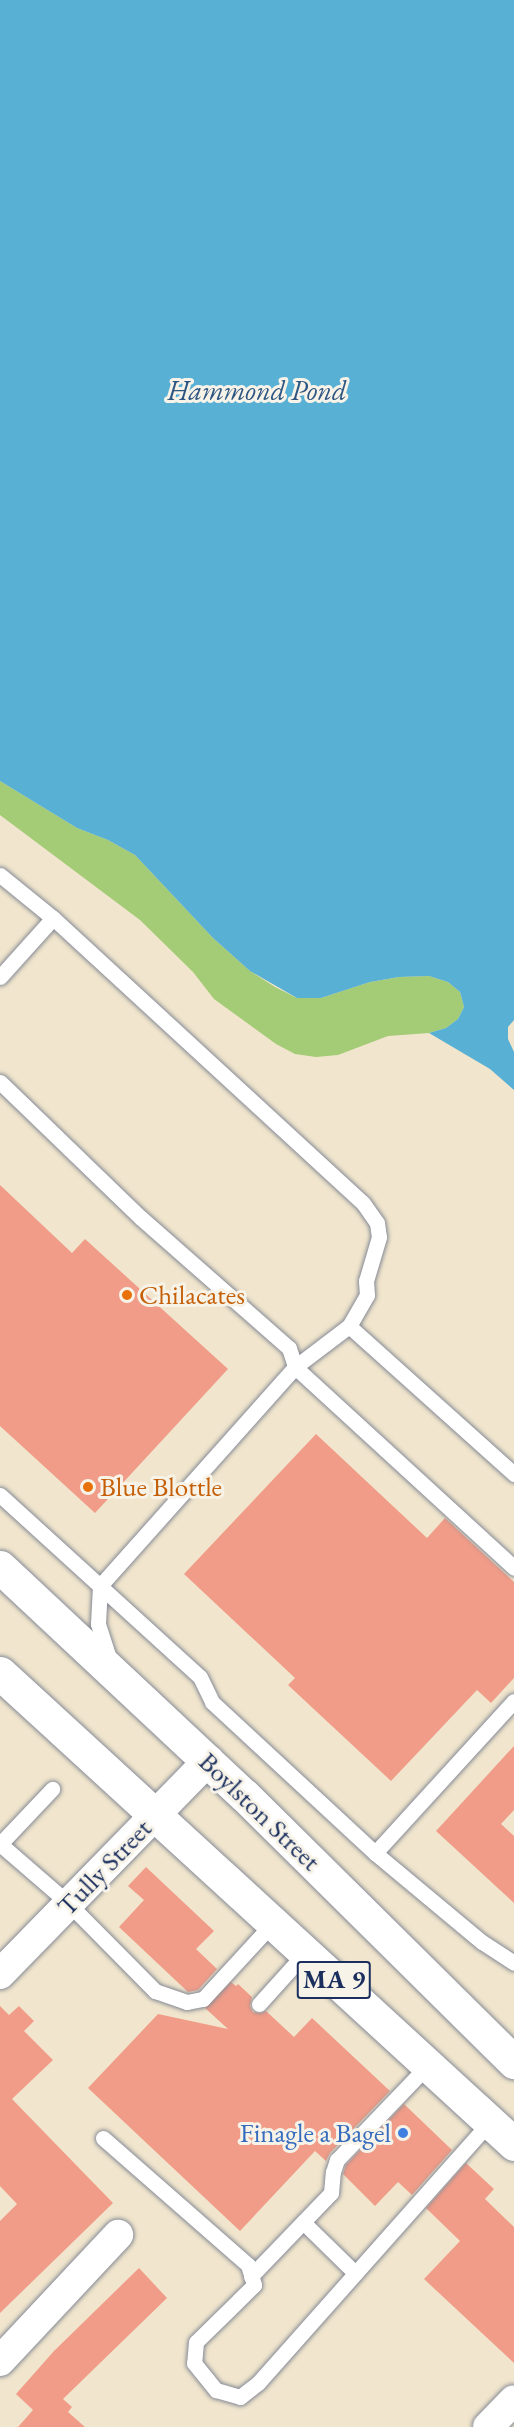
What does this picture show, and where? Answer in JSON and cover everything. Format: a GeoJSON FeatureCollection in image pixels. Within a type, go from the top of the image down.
{"type":"FeatureCollection","features":[{"type":"Feature","properties":{"kind":"highway","name":"Boylston Street"},"geometry":{"type":"LineString","coordinates":[[0,1567],[208,1761],[514,2062]]}},
{"type":"Feature","properties":{"kind":"highway","name":"MA 9"},"geometry":{"type":"LineString","coordinates":[[0,1673],[514,2144]]}},
{"type":"Feature","properties":{"kind":"street","name":"Tully Street"},"geometry":{"type":"LineString","coordinates":[[0,1974],[208,1761]]}},
{"type":"Feature","properties":{"kind":"street"},"geometry":{"type":"LineString","coordinates":[[0,2361],[118,2235]]}},
{"type":"Feature","properties":{"kind":"street"},"geometry":{"type":"LineString","coordinates":[[488,2427],[514,2400]]}},
{"type":"Feature","properties":{"kind":"lane"},"geometry":{"type":"LineString","coordinates":[[0,875],[53,918],[371,1213],[378,1230],[377,1250],[366,1281],[367,1295],[350,1326],[295,1367],[100,1586],[98,1624],[101,1640],[122,1680]]}},
{"type":"Feature","properties":{"kind":"lane"},"geometry":{"type":"LineString","coordinates":[[0,977],[53,918]]}},
{"type":"Feature","properties":{"kind":"lane"},"geometry":{"type":"LineString","coordinates":[[0,1082],[141,1218],[289,1348],[295,1367],[514,1568]]}},
{"type":"Feature","properties":{"kind":"lane"},"geometry":{"type":"LineString","coordinates":[[350,1326],[514,1474]]}},
{"type":"Feature","properties":{"kind":"lane"},"geometry":{"type":"LineString","coordinates":[[0,1495],[200,1677],[212,1702],[375,1853],[482,1942],[514,1963]]}},
{"type":"Feature","properties":{"kind":"lane"},"geometry":{"type":"LineString","coordinates":[[375,1853],[514,1701]]}},
{"type":"Feature","properties":{"kind":"lane"},"geometry":{"type":"LineString","coordinates":[[51,1789],[0,1844],[68,1903],[155,1991],[186,2002],[202,1999],[273,1923]]}},
{"type":"Feature","properties":{"kind":"lane"},"geometry":{"type":"LineString","coordinates":[[259,2004],[305,1953]]}},
{"type":"Feature","properties":{"kind":"lane"},"geometry":{"type":"LineString","coordinates":[[251,2276],[331,2193],[337,2160],[428,2066]]}},
{"type":"Feature","properties":{"kind":"lane"},"geometry":{"type":"LineString","coordinates":[[103,2138],[248,2265],[254,2285],[196,2342],[194,2363],[216,2390],[240,2397],[258,2383],[490,2122]]}},
{"type":"Feature","properties":{"kind":"lane"},"geometry":{"type":"LineString","coordinates":[[303,2222],[356,2273]]}},
{"type":"Feature","properties":{"kind":"green space"},"geometry":{"type":"Polygon","coordinates":[[[0,781],[77,828],[108,840],[135,855],[213,938],[250,971],[275,987],[297,998],[321,998],[370,982],[399,977],[429,976],[448,982],[460,992],[464,1007],[458,1019],[446,1028],[429,1033],[388,1036],[338,1055],[316,1057],[295,1054],[276,1044],[214,999],[193,972],[140,920],[0,815],[0,781]]]}},
{"type":"Feature","properties":{"kind":"water","name":"Hammond Pond"},"geometry":{"type":"Polygon","coordinates":[[[0,0],[514,0],[514,1020],[508,1027],[508,1039],[514,1052],[514,1090],[490,1069],[429,1033],[446,1028],[458,1019],[464,1007],[460,992],[448,982],[429,976],[399,977],[370,982],[321,998],[297,998],[250,971],[213,938],[135,855],[108,840],[77,828],[0,781],[0,0]]]}},
{"type":"Feature","properties":{"kind":"building"},"geometry":{"type":"Polygon","coordinates":[[[0,1185],[72,1253],[85,1239],[228,1369],[95,1513],[0,1426],[0,1185]]]}},
{"type":"Feature","properties":{"kind":"building"},"geometry":{"type":"Polygon","coordinates":[[[316,1434],[427,1538],[445,1518],[514,1582],[514,1678],[491,1703],[477,1690],[391,1781],[288,1685],[295,1678],[184,1574],[316,1434]]]}},
{"type":"Feature","properties":{"kind":"building"},"geometry":{"type":"Polygon","coordinates":[[[514,1746],[514,1810],[501,1824],[514,1836],[514,1903],[436,1831],[514,1746]]]}},
{"type":"Feature","properties":{"kind":"building"},"geometry":{"type":"Polygon","coordinates":[[[146,1867],[214,1931],[196,1949],[217,1969],[198,1990],[188,1992],[119,1927],[144,1900],[128,1886],[146,1867]]]}},
{"type":"Feature","properties":{"kind":"building"},"geometry":{"type":"Polygon","coordinates":[[[231,1982],[236,1986],[238,1984],[252,1997],[250,2006],[253,2012],[266,2011],[294,2037],[312,2018],[390,2091],[330,2153],[326,2161],[315,2151],[240,2231],[88,2088],[158,2014],[228,2029],[205,2008],[231,1982]]]}},
{"type":"Feature","properties":{"kind":"building"},"geometry":{"type":"Polygon","coordinates":[[[0,2006],[9,2015],[19,2006],[34,2021],[24,2031],[53,2060],[12,2099],[113,2203],[0,2313],[0,2221],[17,2204],[0,2186],[0,2006]]]}},
{"type":"Feature","properties":{"kind":"building"},"geometry":{"type":"Polygon","coordinates":[[[404,2104],[452,2150],[412,2195],[398,2182],[375,2206],[343,2174],[346,2165],[404,2104]]]}},
{"type":"Feature","properties":{"kind":"building"},"geometry":{"type":"Polygon","coordinates":[[[466,2163],[494,2189],[485,2199],[514,2227],[514,2363],[424,2279],[460,2241],[426,2208],[466,2163]]]}},
{"type":"Feature","properties":{"kind":"building"},"geometry":{"type":"Polygon","coordinates":[[[139,2268],[167,2298],[63,2399],[72,2407],[68,2412],[85,2427],[18,2427],[33,2410],[16,2394],[54,2351],[139,2268]]]}},
{"type":"Feature","properties":{"kind":"place","name":"Chilacates"},"geometry":{"type":"Point","coordinates":[127,1295]}},
{"type":"Feature","properties":{"kind":"place","name":"Blue Blottle"},"geometry":{"type":"Point","coordinates":[88,1487]}},
{"type":"Feature","properties":{"kind":"place","name":"Finagle a Bagel"},"geometry":{"type":"Point","coordinates":[403,2133]}}]}
